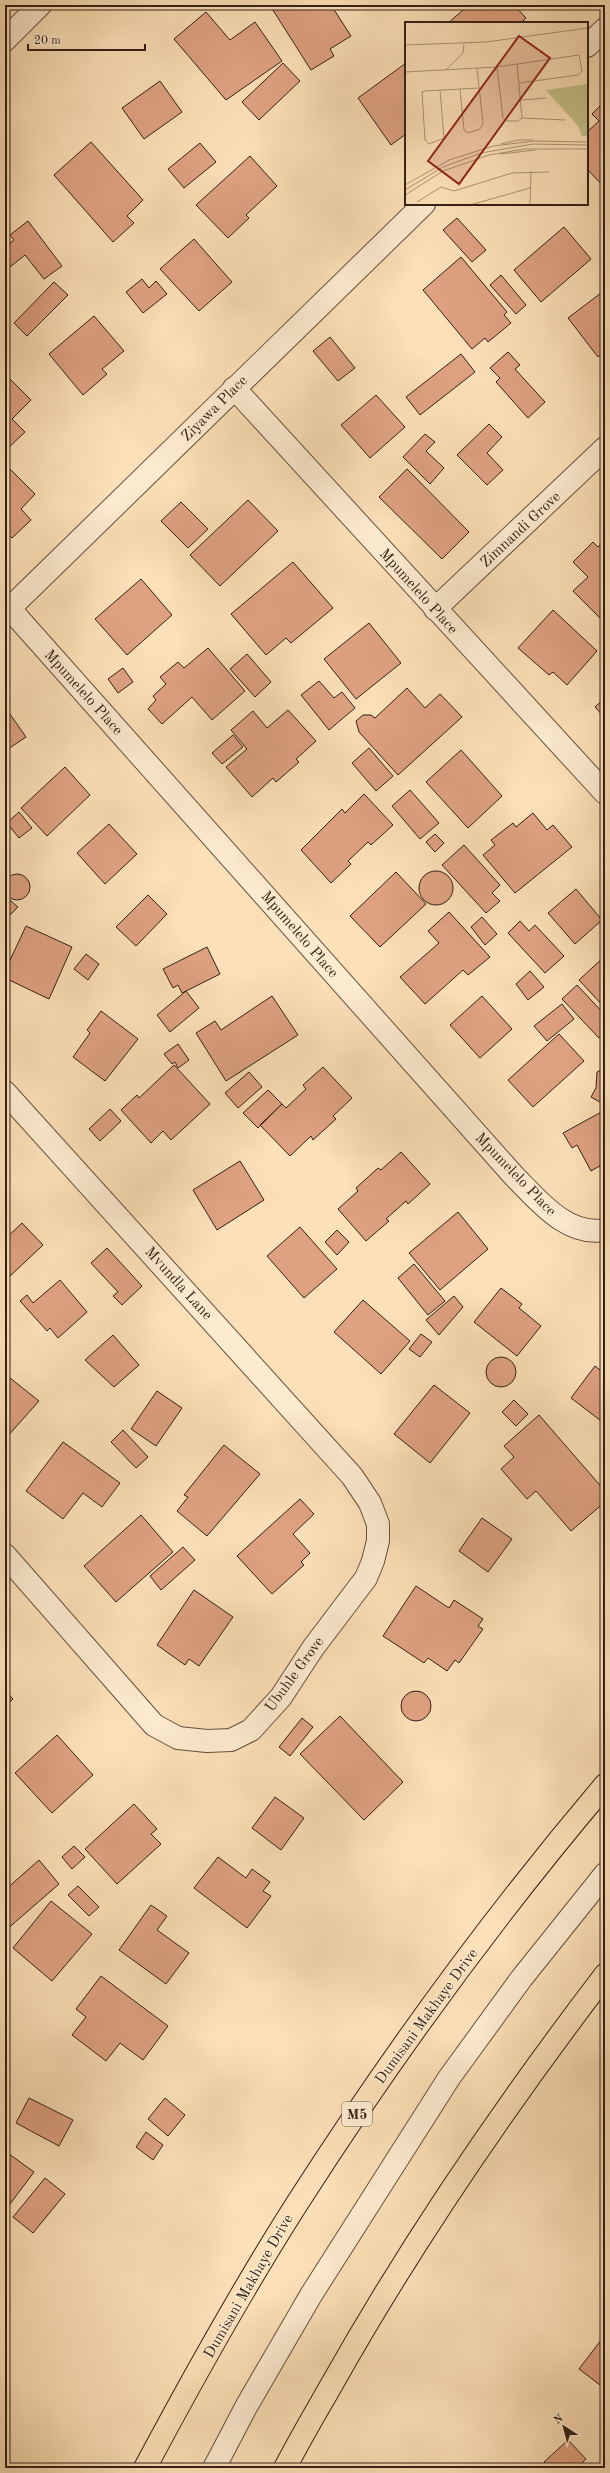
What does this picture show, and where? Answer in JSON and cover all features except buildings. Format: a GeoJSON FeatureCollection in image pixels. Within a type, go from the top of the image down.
{"type":"FeatureCollection","features":[{"type":"Feature","properties":{"kind":"main road","name":"Dumisani Makhaye Drive"},"geometry":{"type":"LineString","coordinates":[[145,2468],[260,2262],[370,2094],[441,1994],[605,1785]]}},
{"type":"Feature","properties":{"kind":"main road"},"geometry":{"type":"LineString","coordinates":[[285,2468],[359,2336],[429,2222],[482,2141],[605,1975]]}},
{"type":"Feature","properties":{"kind":"street"},"geometry":{"type":"LineString","coordinates":[[5,40],[40,5]]}},
{"type":"Feature","properties":{"kind":"street"},"geometry":{"type":"LineString","coordinates":[[588,45],[605,29]]}},
{"type":"Feature","properties":{"kind":"street","name":"Ziyawa Place"},"geometry":{"type":"LineString","coordinates":[[8,611],[234,388],[423,205]]}},
{"type":"Feature","properties":{"kind":"street","name":"Mpumelelo Place"},"geometry":{"type":"LineString","coordinates":[[234,388],[605,793]]}},
{"type":"Feature","properties":{"kind":"street","name":"Zimnandi Grove"},"geometry":{"type":"LineString","coordinates":[[435,609],[605,448]]}},
{"type":"Feature","properties":{"kind":"street","name":"Mpumelelo Place"},"geometry":{"type":"LineString","coordinates":[[8,611],[514,1176],[555,1217],[591,1232],[605,1230]]}},
{"type":"Feature","properties":{"kind":"street","name":"Mvundla Lane"},"geometry":{"type":"LineString","coordinates":[[5,1092],[352,1476]]}},
{"type":"Feature","properties":{"kind":"street","name":"Ubuhle Grove"},"geometry":{"type":"LineString","coordinates":[[5,1555],[154,1725],[178,1738],[207,1741],[231,1740],[251,1730],[281,1697],[313,1648],[366,1578],[378,1541],[378,1524],[370,1503],[352,1476]]}},
{"type":"Feature","properties":{"kind":"street"},"geometry":{"type":"LineString","coordinates":[[214,2468],[311,2295],[449,2078],[521,1979],[605,1874]]}}]}
